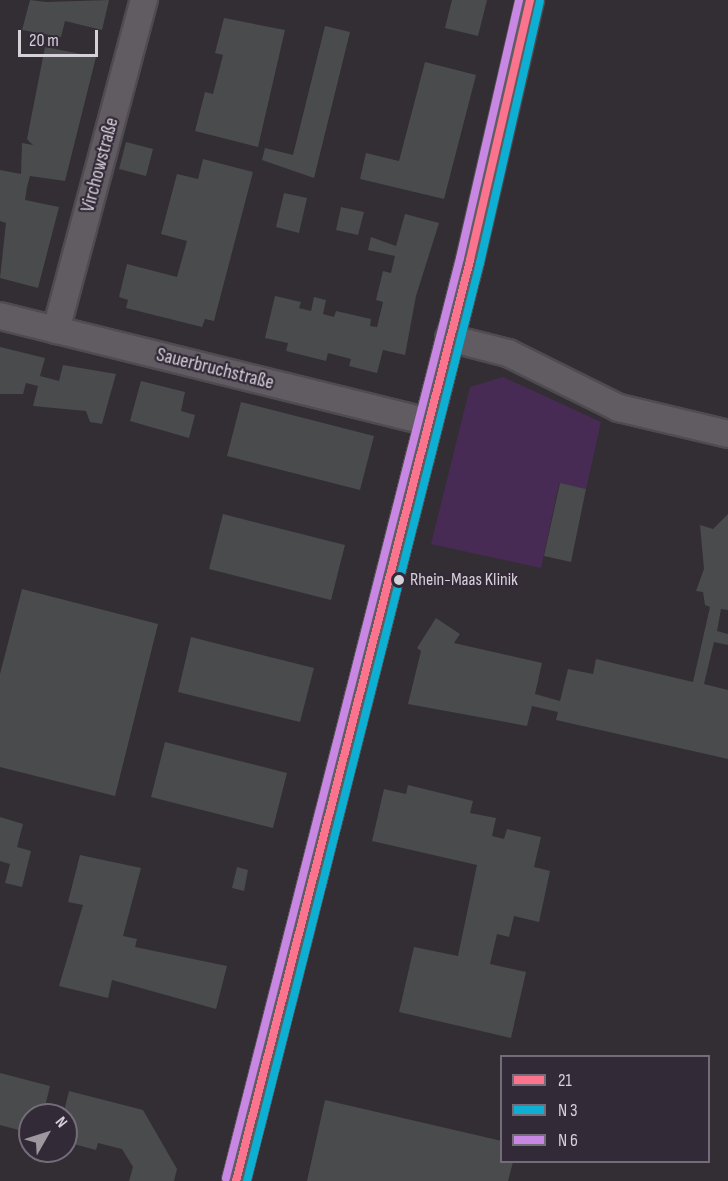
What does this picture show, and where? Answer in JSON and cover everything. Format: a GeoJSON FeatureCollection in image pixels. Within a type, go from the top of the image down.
{"type":"FeatureCollection","features":[{"type":"Feature","properties":{"kind":"street","name":"Virchowstraße"},"geometry":{"type":"LineString","coordinates":[[56,330],[144,0]]}},
{"type":"Feature","properties":{"kind":"street"},"geometry":{"type":"LineString","coordinates":[[236,1181],[429,422],[530,0]]}},
{"type":"Feature","properties":{"kind":"street","name":"Sauerbruchstraße"},"geometry":{"type":"LineString","coordinates":[[0,316],[429,422]]}},
{"type":"Feature","properties":{"kind":"street"},"geometry":{"type":"LineString","coordinates":[[449,338],[508,353],[619,408],[728,434]]}},
{"type":"Feature","properties":{"kind":"shaded area"},"geometry":{"type":"Polygon","coordinates":[[[503,377],[601,422],[586,489],[559,483],[541,568],[431,544],[470,387],[503,377]]]}},
{"type":"Feature","properties":{"kind":"building"},"geometry":{"type":"Polygon","coordinates":[[[30,0],[46,2],[109,0],[102,30],[65,21],[61,37],[22,30],[30,0]]]}},
{"type":"Feature","properties":{"kind":"building"},"geometry":{"type":"Polygon","coordinates":[[[452,0],[487,0],[478,36],[445,28],[452,0]]]}},
{"type":"Feature","properties":{"kind":"building"},"geometry":{"type":"Polygon","coordinates":[[[224,18],[285,30],[258,147],[195,131],[205,92],[213,94],[223,55],[215,53],[224,18]]]}},
{"type":"Feature","properties":{"kind":"building"},"geometry":{"type":"Polygon","coordinates":[[[325,26],[350,32],[314,178],[262,160],[265,148],[293,155],[325,26]]]}},
{"type":"Feature","properties":{"kind":"building"},"geometry":{"type":"Polygon","coordinates":[[[45,47],[96,57],[65,181],[30,176],[27,187],[25,200],[59,207],[38,288],[0,278],[6,223],[0,221],[0,170],[21,174],[22,143],[33,145],[27,139],[45,47]]]}},
{"type":"Feature","properties":{"kind":"building"},"geometry":{"type":"Polygon","coordinates":[[[425,62],[476,75],[444,199],[360,179],[366,153],[399,161],[425,62]]]}},
{"type":"Feature","properties":{"kind":"building"},"geometry":{"type":"Polygon","coordinates":[[[126,142],[153,149],[146,176],[119,169],[126,142]]]}},
{"type":"Feature","properties":{"kind":"building"},"geometry":{"type":"Polygon","coordinates":[[[203,159],[253,172],[214,321],[205,319],[202,327],[126,308],[128,300],[119,297],[127,264],[177,277],[187,241],[161,234],[177,174],[198,179],[203,159]]]}},
{"type":"Feature","properties":{"kind":"building"},"geometry":{"type":"Polygon","coordinates":[[[284,193],[307,198],[299,233],[276,227],[284,193]]]}},
{"type":"Feature","properties":{"kind":"building"},"geometry":{"type":"Polygon","coordinates":[[[341,207],[364,212],[358,235],[336,230],[341,207]]]}},
{"type":"Feature","properties":{"kind":"building"},"geometry":{"type":"Polygon","coordinates":[[[405,214],[439,223],[416,296],[405,355],[383,350],[377,373],[349,366],[351,359],[328,353],[326,361],[286,351],[288,343],[265,338],[275,296],[301,302],[299,308],[311,311],[314,297],[326,300],[323,314],[334,317],[336,311],[371,319],[370,326],[377,327],[383,302],[376,300],[383,271],[391,273],[395,256],[368,250],[371,237],[396,246],[405,214]]]}},
{"type":"Feature","properties":{"kind":"building"},"geometry":{"type":"Polygon","coordinates":[[[0,347],[45,358],[40,376],[59,381],[63,365],[116,374],[102,424],[90,422],[86,411],[33,406],[38,386],[26,383],[23,394],[0,394],[0,347]]]}},
{"type":"Feature","properties":{"kind":"building"},"geometry":{"type":"Polygon","coordinates":[[[141,381],[185,392],[181,411],[195,415],[189,438],[130,421],[141,381]]]}},
{"type":"Feature","properties":{"kind":"building"},"geometry":{"type":"Polygon","coordinates":[[[241,402],[374,436],[360,490],[227,456],[241,402]]]}},
{"type":"Feature","properties":{"kind":"building"},"geometry":{"type":"Polygon","coordinates":[[[560,483],[586,489],[571,562],[544,556],[560,483]]]}},
{"type":"Feature","properties":{"kind":"building"},"geometry":{"type":"Polygon","coordinates":[[[223,514],[345,545],[331,600],[209,569],[223,514]]]}},
{"type":"Feature","properties":{"kind":"building"},"geometry":{"type":"Polygon","coordinates":[[[728,514],[728,610],[721,609],[717,631],[728,634],[728,645],[714,642],[704,684],[728,690],[728,759],[556,720],[558,712],[532,706],[527,726],[408,704],[421,651],[417,648],[436,618],[460,634],[454,643],[542,663],[535,694],[560,701],[568,669],[593,674],[596,659],[693,682],[710,607],[705,605],[703,592],[696,591],[704,569],[700,525],[713,529],[728,514]]]}},
{"type":"Feature","properties":{"kind":"building"},"geometry":{"type":"Polygon","coordinates":[[[22,589],[158,624],[115,796],[0,767],[0,674],[22,589]]]}},
{"type":"Feature","properties":{"kind":"building"},"geometry":{"type":"Polygon","coordinates":[[[191,637],[314,668],[300,722],[178,692],[191,637]]]}},
{"type":"Feature","properties":{"kind":"building"},"geometry":{"type":"Polygon","coordinates":[[[165,742],[287,773],[273,828],[151,797],[165,742]]]}},
{"type":"Feature","properties":{"kind":"building"},"geometry":{"type":"Polygon","coordinates":[[[408,785],[473,801],[470,813],[496,818],[492,836],[504,839],[507,829],[541,837],[534,867],[550,871],[539,922],[514,916],[509,937],[497,934],[490,964],[526,972],[511,1038],[399,1012],[414,947],[458,956],[477,865],[372,841],[384,789],[406,794],[408,785]]]}},
{"type":"Feature","properties":{"kind":"building"},"geometry":{"type":"Polygon","coordinates":[[[0,817],[23,824],[17,847],[31,851],[22,887],[5,883],[10,864],[0,861],[0,817]]]}},
{"type":"Feature","properties":{"kind":"building"},"geometry":{"type":"Polygon","coordinates":[[[80,855],[141,868],[123,936],[137,939],[135,947],[227,966],[216,1009],[112,980],[108,998],[59,986],[83,905],[68,902],[80,855]]]}},
{"type":"Feature","properties":{"kind":"building"},"geometry":{"type":"Polygon","coordinates":[[[237,867],[248,870],[244,891],[232,888],[237,867]]]}},
{"type":"Feature","properties":{"kind":"building"},"geometry":{"type":"Polygon","coordinates":[[[0,1073],[50,1086],[46,1103],[18,1103],[18,1130],[0,1125],[0,1073]]]}},
{"type":"Feature","properties":{"kind":"building"},"geometry":{"type":"Polygon","coordinates":[[[69,1091],[143,1110],[177,1169],[174,1181],[129,1181],[133,1167],[122,1149],[98,1143],[96,1150],[78,1145],[78,1103],[66,1103],[69,1091]]]}},
{"type":"Feature","properties":{"kind":"building"},"geometry":{"type":"Polygon","coordinates":[[[325,1100],[500,1141],[500,1163],[513,1163],[508,1181],[307,1181],[325,1100]]]}},
{"type":"Feature","properties":{"kind":"transit line"},"geometry":{"type":"LineString","coordinates":[[226,1178],[460,258],[519,0]]}},
{"type":"Feature","properties":{"kind":"transit line","name":"21"},"geometry":{"type":"LineString","coordinates":[[236,1181],[470,260],[530,0]]}},
{"type":"Feature","properties":{"kind":"transit line"},"geometry":{"type":"LineString","coordinates":[[247,1181],[480,263],[540,2]]}},
{"type":"Feature","properties":{"kind":"place","name":"Rhein-Maas Klinik"},"geometry":{"type":"Point","coordinates":[399,580]}}]}
